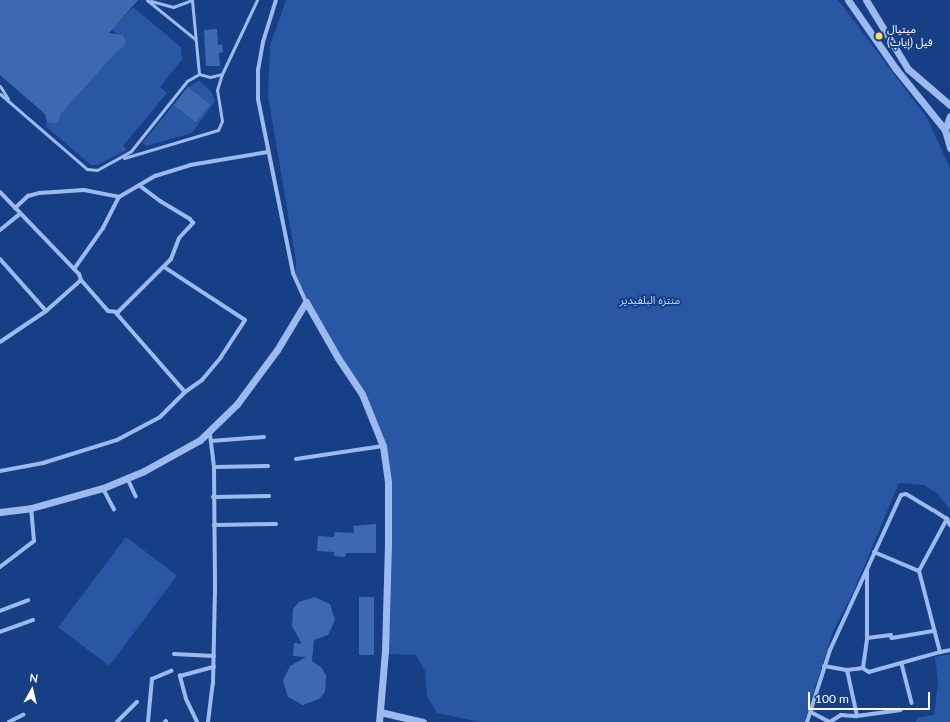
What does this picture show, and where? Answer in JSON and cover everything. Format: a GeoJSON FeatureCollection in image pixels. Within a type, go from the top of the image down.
{"type":"FeatureCollection","features":[{"type":"Feature","properties":{"kind":"street"},"geometry":{"type":"LineString","coordinates":[[276,0],[263,42],[258,69],[258,99],[293,273],[306,302],[338,358],[362,394],[383,446],[388,482],[388,544],[385,651],[379,722]]}},
{"type":"Feature","properties":{"kind":"street"},"geometry":{"type":"LineString","coordinates":[[848,0],[896,69],[945,130],[950,148]]}},
{"type":"Feature","properties":{"kind":"street"},"geometry":{"type":"LineString","coordinates":[[866,0],[908,69],[950,105]]}},
{"type":"Feature","properties":{"kind":"street"},"geometry":{"type":"LineString","coordinates":[[945,130],[950,116]]}},
{"type":"Feature","properties":{"kind":"street"},"geometry":{"type":"LineString","coordinates":[[74,269],[103,228],[119,197],[139,184],[155,176],[190,165],[268,152]]}},
{"type":"Feature","properties":{"kind":"street"},"geometry":{"type":"LineString","coordinates":[[116,313],[125,307],[164,267],[170,259],[182,234],[193,221],[160,201],[139,184]]}},
{"type":"Feature","properties":{"kind":"street"},"geometry":{"type":"LineString","coordinates":[[15,208],[28,196],[39,193],[84,190],[119,197]]}},
{"type":"Feature","properties":{"kind":"street"},"geometry":{"type":"LineString","coordinates":[[0,192],[74,269],[81,280],[108,311],[116,313],[185,392]]}},
{"type":"Feature","properties":{"kind":"street"},"geometry":{"type":"LineString","coordinates":[[0,230],[20,214]]}},
{"type":"Feature","properties":{"kind":"street"},"geometry":{"type":"LineString","coordinates":[[0,258],[46,311]]}},
{"type":"Feature","properties":{"kind":"street"},"geometry":{"type":"LineString","coordinates":[[0,472],[43,463],[117,440],[160,417],[185,392],[202,380],[246,321],[206,291],[164,267]]}},
{"type":"Feature","properties":{"kind":"street"},"geometry":{"type":"LineString","coordinates":[[0,342],[46,311],[81,280]]}},
{"type":"Feature","properties":{"kind":"street"},"geometry":{"type":"LineString","coordinates":[[0,512],[31,508],[103,488],[128,479],[210,433],[253,384],[306,302]]}},
{"type":"Feature","properties":{"kind":"street"},"geometry":{"type":"LineString","coordinates":[[208,722],[214,667],[214,467],[210,433]]}},
{"type":"Feature","properties":{"kind":"street"},"geometry":{"type":"LineString","coordinates":[[211,441],[264,437]]}},
{"type":"Feature","properties":{"kind":"street"},"geometry":{"type":"LineString","coordinates":[[296,459],[383,446]]}},
{"type":"Feature","properties":{"kind":"street"},"geometry":{"type":"LineString","coordinates":[[214,467],[268,466]]}},
{"type":"Feature","properties":{"kind":"street"},"geometry":{"type":"LineString","coordinates":[[128,479],[136,496]]}},
{"type":"Feature","properties":{"kind":"street"},"geometry":{"type":"LineString","coordinates":[[103,488],[114,509]]}},
{"type":"Feature","properties":{"kind":"street"},"geometry":{"type":"LineString","coordinates":[[807,722],[824,666],[867,567],[902,494],[947,519],[950,525]]}},
{"type":"Feature","properties":{"kind":"street"},"geometry":{"type":"LineString","coordinates":[[214,497],[269,496]]}},
{"type":"Feature","properties":{"kind":"street"},"geometry":{"type":"LineString","coordinates":[[0,567],[34,541],[31,508]]}},
{"type":"Feature","properties":{"kind":"street"},"geometry":{"type":"LineString","coordinates":[[940,652],[919,571],[947,519]]}},
{"type":"Feature","properties":{"kind":"street"},"geometry":{"type":"LineString","coordinates":[[214,525],[276,524]]}},
{"type":"Feature","properties":{"kind":"street"},"geometry":{"type":"LineString","coordinates":[[874,552],[919,571]]}},
{"type":"Feature","properties":{"kind":"street"},"geometry":{"type":"LineString","coordinates":[[864,668],[867,638],[867,567]]}},
{"type":"Feature","properties":{"kind":"street"},"geometry":{"type":"LineString","coordinates":[[0,611],[28,600]]}},
{"type":"Feature","properties":{"kind":"street"},"geometry":{"type":"LineString","coordinates":[[0,632],[33,620]]}},
{"type":"Feature","properties":{"kind":"street"},"geometry":{"type":"LineString","coordinates":[[867,638],[891,635],[892,638],[934,631]]}},
{"type":"Feature","properties":{"kind":"street"},"geometry":{"type":"LineString","coordinates":[[824,666],[847,670],[864,668],[869,672],[950,650]]}},
{"type":"Feature","properties":{"kind":"street"},"geometry":{"type":"LineString","coordinates":[[174,654],[214,656]]}},
{"type":"Feature","properties":{"kind":"street"},"geometry":{"type":"LineString","coordinates":[[902,664],[912,703]]}},
{"type":"Feature","properties":{"kind":"street"},"geometry":{"type":"LineString","coordinates":[[197,722],[186,699],[180,676],[214,667]]}},
{"type":"Feature","properties":{"kind":"street"},"geometry":{"type":"LineString","coordinates":[[847,670],[857,716],[856,722]]}},
{"type":"Feature","properties":{"kind":"street"},"geometry":{"type":"LineString","coordinates":[[148,722],[152,679],[171,671]]}},
{"type":"Feature","properties":{"kind":"street"},"geometry":{"type":"LineString","coordinates":[[117,722],[137,702]]}},
{"type":"Feature","properties":{"kind":"street"},"geometry":{"type":"LineString","coordinates":[[811,712],[830,722],[841,715],[857,716],[901,710]]}},
{"type":"Feature","properties":{"kind":"street"},"geometry":{"type":"LineString","coordinates":[[380,712],[424,722]]}},
{"type":"Feature","properties":{"kind":"street"},"geometry":{"type":"LineString","coordinates":[[9,722],[23,715]]}},
{"type":"Feature","properties":{"kind":"lane"},"geometry":{"type":"LineString","coordinates":[[147,0],[173,7],[192,0],[199,74]]}},
{"type":"Feature","properties":{"kind":"lane"},"geometry":{"type":"LineString","coordinates":[[147,0],[196,39]]}},
{"type":"Feature","properties":{"kind":"lane"},"geometry":{"type":"LineString","coordinates":[[0,94],[87,169],[97,170],[120,159],[218,130],[222,121],[217,90],[222,74],[257,0]]}},
{"type":"Feature","properties":{"kind":"lane"},"geometry":{"type":"LineString","coordinates":[[120,159],[131,151],[187,81],[199,74],[210,77],[222,74]]}},
{"type":"Feature","properties":{"kind":"lane"},"geometry":{"type":"LineString","coordinates":[[0,86],[10,102]]}},
{"type":"Feature","properties":{"kind":"green space","name":"منتزه البلفيدير"},"geometry":{"type":"Polygon","coordinates":[[[286,0],[838,0],[927,118],[950,168],[950,510],[938,494],[924,485],[899,483],[853,593],[833,631],[804,722],[481,722],[437,713],[427,697],[425,671],[416,655],[388,654],[390,483],[372,413],[309,312],[295,275],[296,261],[268,96],[270,46],[286,0]]]}},
{"type":"Feature","properties":{"kind":"green space"},"geometry":{"type":"Polygon","coordinates":[[[133,7],[181,47],[182,59],[160,87],[167,93],[123,146],[127,150],[97,165],[91,165],[45,126],[47,122],[54,124],[59,121],[61,114],[117,50],[124,47],[125,38],[111,30],[133,7]]]}},
{"type":"Feature","properties":{"kind":"green space"},"geometry":{"type":"Polygon","coordinates":[[[199,81],[211,91],[215,101],[192,133],[146,146],[142,143],[188,87],[199,81]]]}},
{"type":"Feature","properties":{"kind":"green space"},"geometry":{"type":"Polygon","coordinates":[[[126,537],[177,576],[109,666],[58,627],[126,537]]]}},
{"type":"Feature","properties":{"kind":"green space"},"geometry":{"type":"Polygon","coordinates":[[[950,654],[950,722],[916,722],[917,718],[934,715],[938,684],[935,657],[950,654]]]}},
{"type":"Feature","properties":{"kind":"building"},"geometry":{"type":"Polygon","coordinates":[[[0,0],[138,0],[109,33],[123,35],[126,41],[124,47],[117,51],[61,114],[59,121],[54,124],[47,122],[45,114],[0,75],[0,0]]]}},
{"type":"Feature","properties":{"kind":"building"},"geometry":{"type":"Polygon","coordinates":[[[217,29],[218,45],[222,44],[223,52],[219,53],[220,66],[206,66],[204,30],[217,29]]]}},
{"type":"Feature","properties":{"kind":"building"},"geometry":{"type":"Polygon","coordinates":[[[188,87],[210,104],[196,122],[174,105],[188,87]]]}},
{"type":"Feature","properties":{"kind":"building"},"geometry":{"type":"Polygon","coordinates":[[[376,524],[376,553],[346,553],[345,557],[334,556],[334,552],[317,551],[318,536],[334,537],[335,532],[354,533],[353,526],[376,524]]]}},
{"type":"Feature","properties":{"kind":"building"},"geometry":{"type":"Polygon","coordinates":[[[315,597],[330,604],[335,620],[328,635],[314,640],[312,661],[322,668],[326,676],[325,692],[319,699],[303,705],[288,697],[283,681],[290,666],[306,657],[293,656],[294,643],[302,644],[292,626],[293,609],[299,602],[315,597]]]}},
{"type":"Feature","properties":{"kind":"building"},"geometry":{"type":"Polygon","coordinates":[[[359,597],[374,597],[374,655],[359,655],[359,597]]]}},
{"type":"Feature","properties":{"kind":"place","name":"ميتيال فيل (إياب)"},"geometry":{"type":"Point","coordinates":[879,36]}}]}
